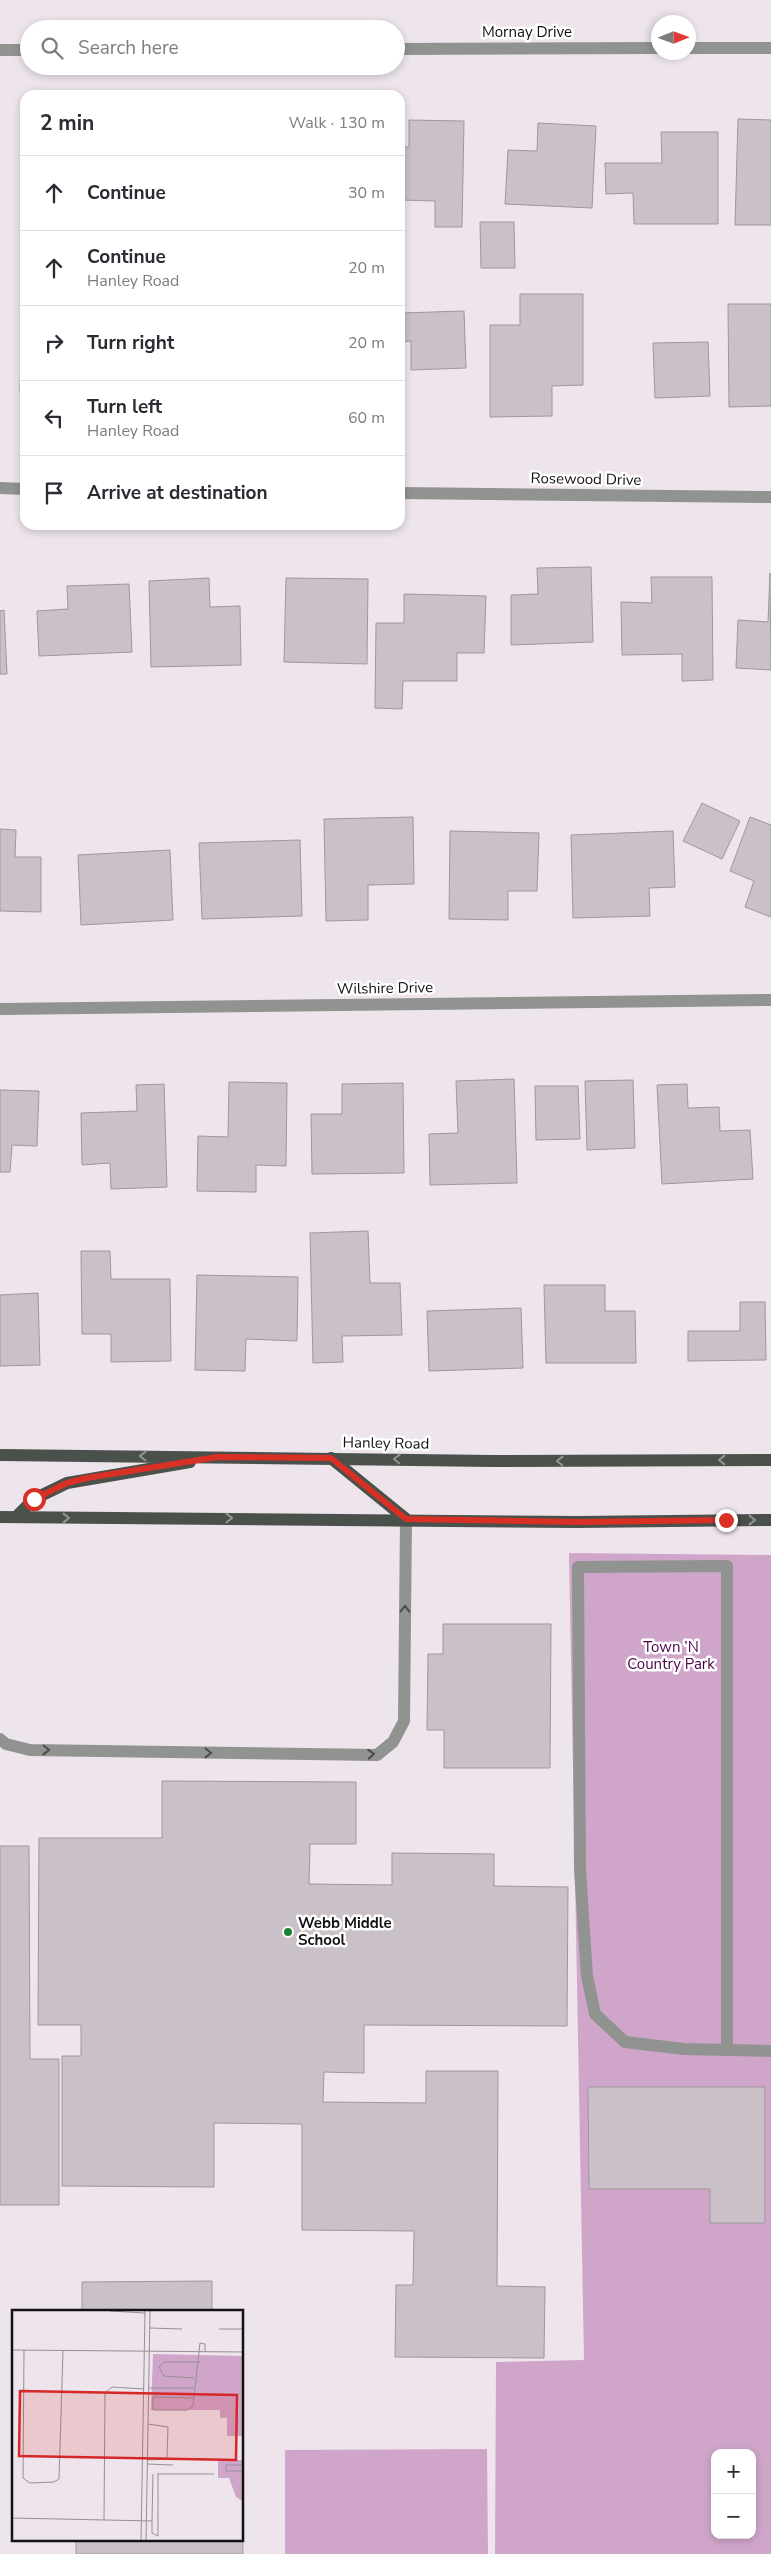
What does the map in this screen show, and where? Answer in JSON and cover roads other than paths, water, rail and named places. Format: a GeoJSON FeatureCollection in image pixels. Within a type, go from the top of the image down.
{"type":"FeatureCollection","features":[{"type":"Feature","properties":{"kind":"main road","name":"Hanley Road"},"geometry":{"type":"LineString","coordinates":[[0,1455],[493,1461],[771,1460]]}},
{"type":"Feature","properties":{"kind":"main road"},"geometry":{"type":"LineString","coordinates":[[16,1518],[34,1499],[67,1483],[217,1457]]}},
{"type":"Feature","properties":{"kind":"main road"},"geometry":{"type":"LineString","coordinates":[[331,1458],[406,1519]]}},
{"type":"Feature","properties":{"kind":"main road"},"geometry":{"type":"LineString","coordinates":[[0,1518],[406,1519],[578,1522],[771,1520]]}},
{"type":"Feature","properties":{"kind":"street","name":"Mornay Drive"},"geometry":{"type":"LineString","coordinates":[[405,49],[651,48]]}},
{"type":"Feature","properties":{"kind":"street"},"geometry":{"type":"LineString","coordinates":[[696,48],[771,48]]}},
{"type":"Feature","properties":{"kind":"street"},"geometry":{"type":"LineString","coordinates":[[0,50],[20,50]]}},
{"type":"Feature","properties":{"kind":"street"},"geometry":{"type":"LineString","coordinates":[[0,488],[20,488]]}},
{"type":"Feature","properties":{"kind":"street","name":"Rosewood Drive"},"geometry":{"type":"LineString","coordinates":[[405,493],[771,497]]}},
{"type":"Feature","properties":{"kind":"street","name":"Wilshire Drive"},"geometry":{"type":"LineString","coordinates":[[0,1009],[771,1000]]}},
{"type":"Feature","properties":{"kind":"street"},"geometry":{"type":"LineString","coordinates":[[0,1738],[6,1744],[30,1750],[377,1756],[393,1742],[404,1721],[406,1519]]}},
{"type":"Feature","properties":{"kind":"street"},"geometry":{"type":"LineString","coordinates":[[727,2050],[727,1566],[578,1567],[580,1870],[586,1976],[595,2014],[625,2042],[684,2050],[771,2051]]}},
{"type":"Feature","properties":{"kind":"place","name":"Webb Middle School"},"geometry":{"type":"Point","coordinates":[288,1932]}},
{"type":"Feature","properties":{"kind":"park label","name":"Town ’N Country Park"},"geometry":{"type":"Point","coordinates":[671,1656]}}]}
